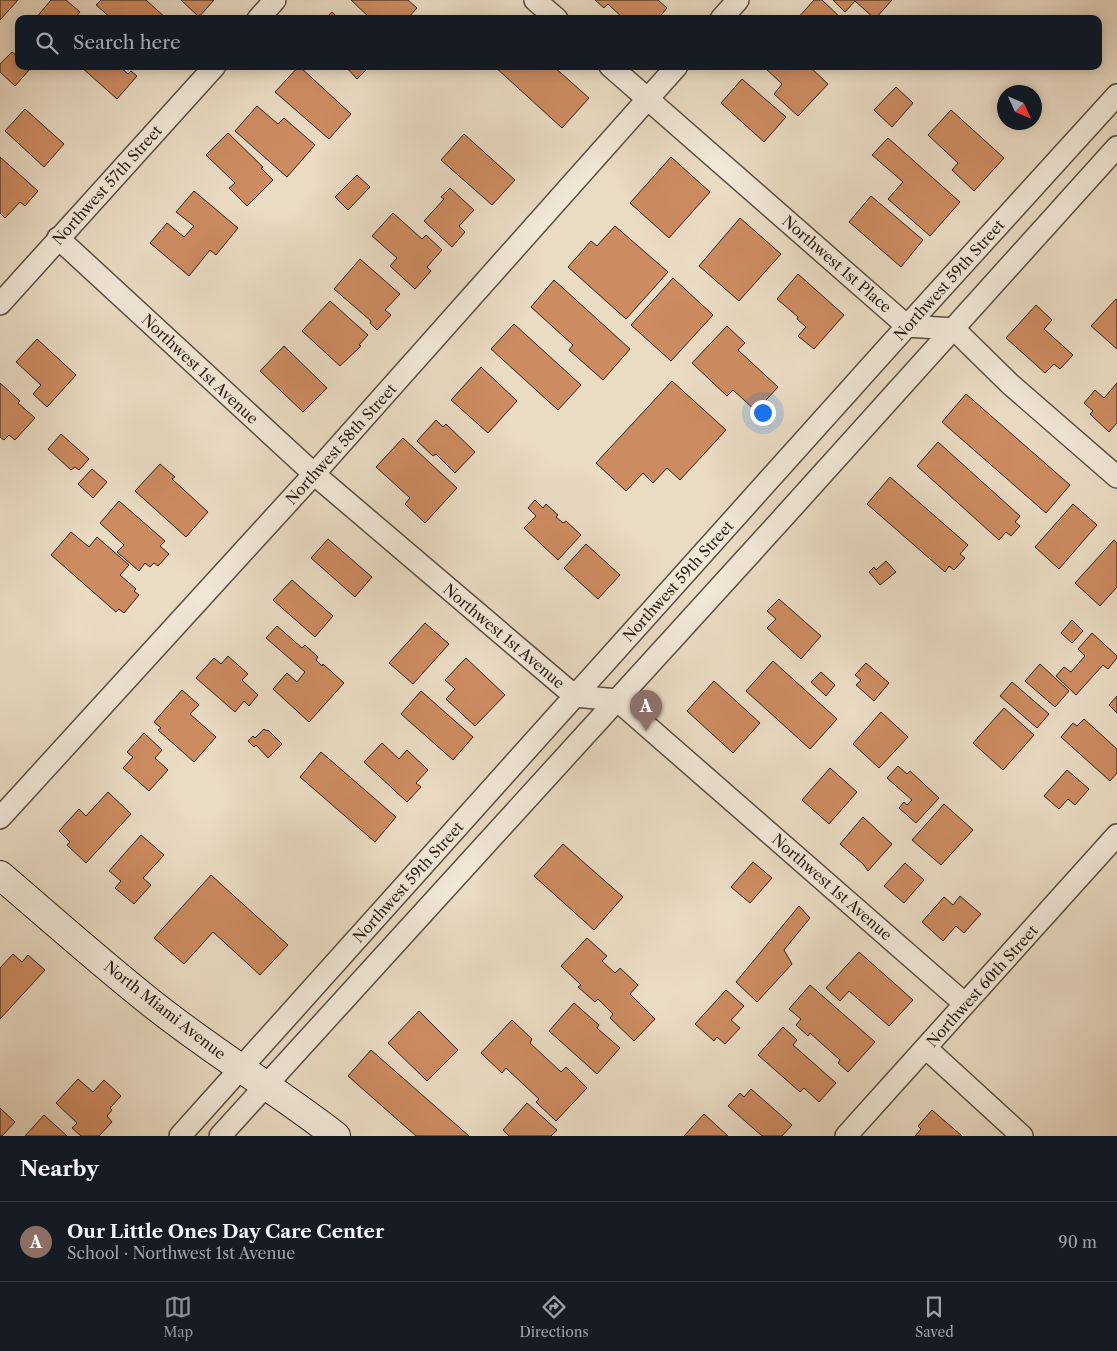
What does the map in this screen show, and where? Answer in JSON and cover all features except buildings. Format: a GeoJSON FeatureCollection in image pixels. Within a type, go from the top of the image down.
{"type":"FeatureCollection","features":[{"type":"Feature","properties":{"kind":"main road","name":"North Miami Avenue"},"geometry":{"type":"LineString","coordinates":[[0,875],[145,998],[336,1136]]}},
{"type":"Feature","properties":{"kind":"street"},"geometry":{"type":"LineString","coordinates":[[262,15],[275,0]]}},
{"type":"Feature","properties":{"kind":"street"},"geometry":{"type":"LineString","coordinates":[[535,0],[552,15]]}},
{"type":"Feature","properties":{"kind":"street"},"geometry":{"type":"LineString","coordinates":[[725,15],[738,0]]}},
{"type":"Feature","properties":{"kind":"street","name":"Northwest 57th Street"},"geometry":{"type":"LineString","coordinates":[[0,304],[211,70]]}},
{"type":"Feature","properties":{"kind":"street","name":"Northwest 1st Place"},"geometry":{"type":"LineString","coordinates":[[614,70],[908,326]]}},
{"type":"Feature","properties":{"kind":"street","name":"Northwest 58th Street"},"geometry":{"type":"LineString","coordinates":[[0,818],[314,474],[673,70]]}},
{"type":"Feature","properties":{"kind":"street","name":"Northwest 59th Street"},"geometry":{"type":"LineString","coordinates":[[180,1136],[1117,95]]}},
{"type":"Feature","properties":{"kind":"street","name":"Northwest 59th Street"},"geometry":{"type":"LineString","coordinates":[[220,1136],[954,329],[1117,147]]}},
{"type":"Feature","properties":{"kind":"street","name":"Northwest 1st Avenue"},"geometry":{"type":"LineString","coordinates":[[58,238],[314,474],[576,696],[617,700],[965,1004]]}},
{"type":"Feature","properties":{"kind":"street"},"geometry":{"type":"LineString","coordinates":[[908,326],[954,329],[1010,384],[1117,477]]}},
{"type":"Feature","properties":{"kind":"street","name":"Northwest 60th Street"},"geometry":{"type":"LineString","coordinates":[[846,1136],[1117,835]]}},
{"type":"Feature","properties":{"kind":"street"},"geometry":{"type":"LineString","coordinates":[[926,1048],[1022,1136]]}},
{"type":"Feature","properties":{"kind":"place","name":"Our Little Ones Day Care Center"},"geometry":{"type":"Point","coordinates":[646,731]}}]}
